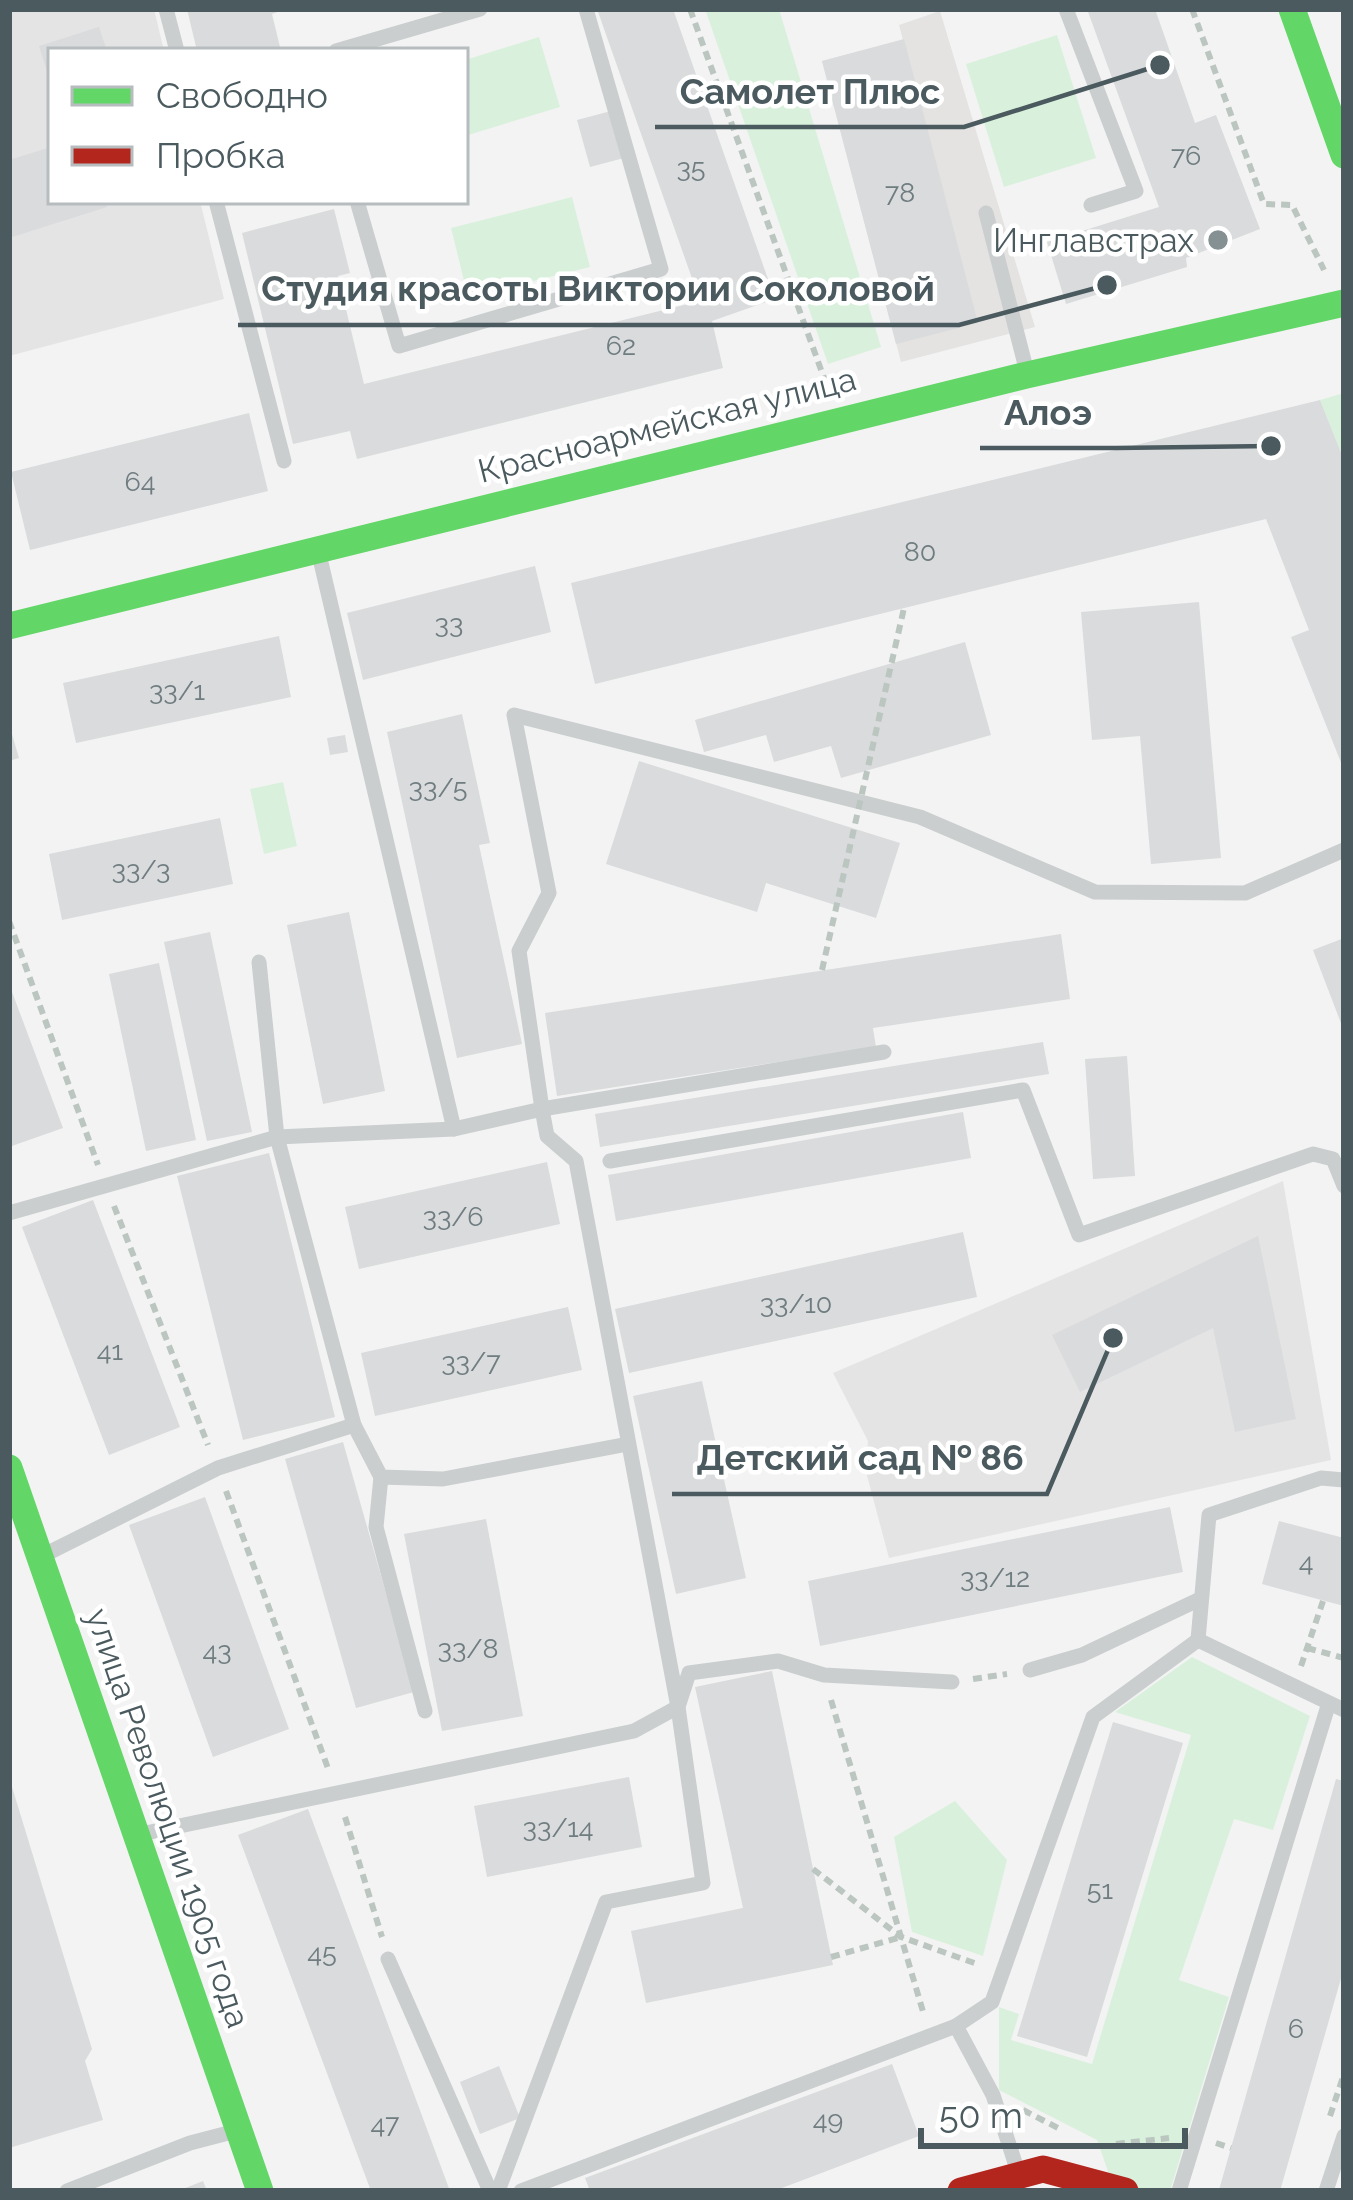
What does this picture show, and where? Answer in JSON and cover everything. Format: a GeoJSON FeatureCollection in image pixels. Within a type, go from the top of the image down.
{"type":"FeatureCollection","features":[{"type":"Feature","properties":{"kind":"street"},"geometry":{"type":"LineString","coordinates":[[1292,9],[1344,155]]}},
{"type":"Feature","properties":{"kind":"street","name":"Красноармейская улица"},"geometry":{"type":"LineString","coordinates":[[9,626],[318,547],[1342,303]]}},
{"type":"Feature","properties":{"kind":"street","name":"улица Революции 1905 года"},"geometry":{"type":"LineString","coordinates":[[9,1468],[260,2191]]}},
{"type":"Feature","properties":{"kind":"street"},"geometry":{"type":"LineString","coordinates":[[961,2191],[1017,2169],[1049,2165],[1125,2191]]}},
{"type":"Feature","properties":{"kind":"lane"},"geometry":{"type":"LineString","coordinates":[[166,9],[176,48]]}},
{"type":"Feature","properties":{"kind":"lane"},"geometry":{"type":"LineString","coordinates":[[346,48],[480,9]]}},
{"type":"Feature","properties":{"kind":"lane"},"geometry":{"type":"LineString","coordinates":[[358,204],[399,346],[661,269],[586,9]]}},
{"type":"Feature","properties":{"kind":"lane"},"geometry":{"type":"LineString","coordinates":[[1066,9],[1136,191],[1091,206]]}},
{"type":"Feature","properties":{"kind":"lane"},"geometry":{"type":"LineString","coordinates":[[220,204],[284,460]]}},
{"type":"Feature","properties":{"kind":"lane"},"geometry":{"type":"LineString","coordinates":[[986,213],[1028,375]]}},
{"type":"Feature","properties":{"kind":"lane"},"geometry":{"type":"LineString","coordinates":[[318,547],[454,1129]]}},
{"type":"Feature","properties":{"kind":"lane"},"geometry":{"type":"LineString","coordinates":[[494,2191],[606,1902],[703,1883],[677,1707],[576,1161],[547,1136],[542,1109],[519,950],[549,893],[514,715],[920,817],[1095,892],[1246,893],[1344,850]]}},
{"type":"Feature","properties":{"kind":"lane"},"geometry":{"type":"LineString","coordinates":[[259,962],[277,1137],[354,1425],[381,1477],[376,1527],[425,1711]]}},
{"type":"Feature","properties":{"kind":"lane"},"geometry":{"type":"LineString","coordinates":[[9,1213],[277,1137],[454,1129],[542,1109],[884,1052]]}},
{"type":"Feature","properties":{"kind":"lane"},"geometry":{"type":"LineString","coordinates":[[610,1161],[1023,1090],[1079,1235],[1313,1154],[1333,1159],[1344,1186]]}},
{"type":"Feature","properties":{"kind":"lane"},"geometry":{"type":"LineString","coordinates":[[40,1558],[218,1468],[354,1425]]}},
{"type":"Feature","properties":{"kind":"lane"},"geometry":{"type":"LineString","coordinates":[[381,1477],[443,1479],[628,1444]]}},
{"type":"Feature","properties":{"kind":"lane"},"geometry":{"type":"LineString","coordinates":[[1198,1640],[1209,1515],[1321,1478],[1344,1480]]}},
{"type":"Feature","properties":{"kind":"lane"},"geometry":{"type":"LineString","coordinates":[[1030,1670],[1082,1655],[1198,1600]]}},
{"type":"Feature","properties":{"kind":"lane"},"geometry":{"type":"LineString","coordinates":[[1179,2191],[1192,2134],[1336,1708],[1198,1640]]}},
{"type":"Feature","properties":{"kind":"lane"},"geometry":{"type":"LineString","coordinates":[[521,2191],[956,2026],[992,2002],[1093,1717],[1198,1640]]}},
{"type":"Feature","properties":{"kind":"lane"},"geometry":{"type":"LineString","coordinates":[[135,1836],[634,1731],[677,1707],[689,1673],[778,1661],[824,1675],[952,1682]]}},
{"type":"Feature","properties":{"kind":"lane"},"geometry":{"type":"LineString","coordinates":[[388,1959],[494,2191]]}},
{"type":"Feature","properties":{"kind":"lane"},"geometry":{"type":"LineString","coordinates":[[956,2026],[993,2095],[1017,2169]]}},
{"type":"Feature","properties":{"kind":"lane"},"geometry":{"type":"LineString","coordinates":[[68,2191],[190,2143],[239,2131]]}},
{"type":"Feature","properties":{"kind":"lane"},"geometry":{"type":"LineString","coordinates":[[1326,2191],[1344,2136]]}},
{"type":"Feature","properties":{"kind":"path"},"geometry":{"type":"LineString","coordinates":[[690,9],[839,421]]}},
{"type":"Feature","properties":{"kind":"path"},"geometry":{"type":"LineString","coordinates":[[1192,9],[1264,204],[1292,205],[1342,303]]}},
{"type":"Feature","properties":{"kind":"path"},"geometry":{"type":"LineString","coordinates":[[822,970],[904,608]]}},
{"type":"Feature","properties":{"kind":"path"},"geometry":{"type":"LineString","coordinates":[[9,921],[338,1793],[388,1959]]}},
{"type":"Feature","properties":{"kind":"path"},"geometry":{"type":"LineString","coordinates":[[1294,1688],[1323,1601]]}},
{"type":"Feature","properties":{"kind":"path"},"geometry":{"type":"LineString","coordinates":[[1307,1648],[1344,1658]]}},
{"type":"Feature","properties":{"kind":"path"},"geometry":{"type":"LineString","coordinates":[[952,1682],[1030,1670]]}},
{"type":"Feature","properties":{"kind":"path"},"geometry":{"type":"LineString","coordinates":[[824,1675],[931,2036]]}},
{"type":"Feature","properties":{"kind":"path"},"geometry":{"type":"LineString","coordinates":[[813,1869],[901,1937],[1002,1972]]}},
{"type":"Feature","properties":{"kind":"path"},"geometry":{"type":"LineString","coordinates":[[831,1957],[901,1937]]}},
{"type":"Feature","properties":{"kind":"path"},"geometry":{"type":"LineString","coordinates":[[1095,2147],[1192,2134]]}},
{"type":"Feature","properties":{"kind":"shaded area"},"geometry":{"type":"Polygon","coordinates":[[[154,9],[163,48],[48,48],[48,204],[201,204],[224,299],[9,356],[9,12],[154,9]]]}},
{"type":"Feature","properties":{"kind":"shaded area"},"geometry":{"type":"Polygon","coordinates":[[[940,11],[1035,327],[901,362],[822,61],[903,40],[899,25],[940,11]]]}},
{"type":"Feature","properties":{"kind":"shaded area"},"geometry":{"type":"Polygon","coordinates":[[[1283,1181],[1331,1460],[889,1558],[865,1468],[868,1441],[833,1373],[1283,1181]]]}},
{"type":"Feature","properties":{"kind":"green space"},"geometry":{"type":"Polygon","coordinates":[[[705,9],[779,9],[881,347],[828,364],[705,9]]]}},
{"type":"Feature","properties":{"kind":"green space"},"geometry":{"type":"Polygon","coordinates":[[[1057,35],[1096,158],[1004,187],[966,64],[1057,35]]]}},
{"type":"Feature","properties":{"kind":"green space"},"geometry":{"type":"Polygon","coordinates":[[[539,37],[560,107],[468,135],[468,59],[539,37]]]}},
{"type":"Feature","properties":{"kind":"green space"},"geometry":{"type":"Polygon","coordinates":[[[572,197],[590,267],[468,297],[451,228],[572,197]]]}},
{"type":"Feature","properties":{"kind":"green space"},"geometry":{"type":"Polygon","coordinates":[[[1344,393],[1344,460],[1320,400],[1344,393]]]}},
{"type":"Feature","properties":{"kind":"green space"},"geometry":{"type":"Polygon","coordinates":[[[283,782],[297,846],[264,854],[250,789],[283,782]]]}},
{"type":"Feature","properties":{"kind":"green space"},"geometry":{"type":"Polygon","coordinates":[[[1192,1657],[1310,1716],[1273,1830],[1234,1819],[1179,1980],[1229,1997],[1170,2191],[1145,2191],[1110,2177],[1097,2140],[999,2090],[999,2007],[1019,2014],[1011,2040],[1092,2064],[1191,1735],[1115,1712],[1192,1657]]]}},
{"type":"Feature","properties":{"kind":"green space"},"geometry":{"type":"Polygon","coordinates":[[[955,1801],[1007,1860],[983,1956],[912,1932],[894,1837],[955,1801]]]}},
{"type":"Feature","properties":{"kind":"building"},"geometry":{"type":"Polygon","coordinates":[[[187,9],[285,9],[272,14],[280,48],[196,48],[187,9]]]}},
{"type":"Feature","properties":{"kind":"building"},"geometry":{"type":"Polygon","coordinates":[[[597,9],[673,9],[775,299],[712,321],[723,368],[357,459],[350,431],[293,444],[242,233],[334,209],[350,273],[338,276],[364,384],[700,301],[597,9]]]}},
{"type":"Feature","properties":{"kind":"building"},"geometry":{"type":"Polygon","coordinates":[[[1087,9],[1155,9],[1195,123],[1216,115],[1260,229],[1186,258],[1187,267],[1066,304],[1047,242],[1159,207],[1087,9]]]}},
{"type":"Feature","properties":{"kind":"building"},"geometry":{"type":"Polygon","coordinates":[[[99,27],[106,48],[48,48],[48,75],[39,46],[99,27]]]}},
{"type":"Feature","properties":{"kind":"building"},"geometry":{"type":"Polygon","coordinates":[[[904,39],[978,323],[896,344],[822,61],[904,39]]]}},
{"type":"Feature","properties":{"kind":"building"},"geometry":{"type":"Polygon","coordinates":[[[611,111],[624,158],[590,167],[577,120],[611,111]]]}},
{"type":"Feature","properties":{"kind":"building"},"geometry":{"type":"Polygon","coordinates":[[[48,148],[48,204],[107,207],[9,238],[9,160],[48,148]]]}},
{"type":"Feature","properties":{"kind":"building"},"geometry":{"type":"Polygon","coordinates":[[[1320,400],[1344,460],[1344,770],[1291,637],[1309,630],[1266,519],[595,684],[571,583],[1320,400]]]}},
{"type":"Feature","properties":{"kind":"building"},"geometry":{"type":"Polygon","coordinates":[[[249,413],[268,491],[30,550],[11,472],[249,413]]]}},
{"type":"Feature","properties":{"kind":"building"},"geometry":{"type":"Polygon","coordinates":[[[535,566],[551,632],[363,680],[347,613],[535,566]]]}},
{"type":"Feature","properties":{"kind":"building"},"geometry":{"type":"Polygon","coordinates":[[[1199,602],[1221,858],[1151,864],[1140,736],[1092,740],[1081,612],[1199,602]]]}},
{"type":"Feature","properties":{"kind":"building"},"geometry":{"type":"Polygon","coordinates":[[[279,636],[291,697],[76,743],[63,683],[279,636]]]}},
{"type":"Feature","properties":{"kind":"building"},"geometry":{"type":"Polygon","coordinates":[[[965,642],[991,735],[841,778],[831,746],[774,762],[766,735],[704,752],[695,720],[965,642]]]}},
{"type":"Feature","properties":{"kind":"building"},"geometry":{"type":"Polygon","coordinates":[[[462,714],[490,843],[479,845],[522,1044],[457,1058],[387,732],[462,714]]]}},
{"type":"Feature","properties":{"kind":"building"},"geometry":{"type":"Polygon","coordinates":[[[9,724],[19,758],[9,761],[9,724]]]}},
{"type":"Feature","properties":{"kind":"building"},"geometry":{"type":"Polygon","coordinates":[[[345,735],[348,752],[330,755],[327,738],[345,735]]]}},
{"type":"Feature","properties":{"kind":"building"},"geometry":{"type":"Polygon","coordinates":[[[639,761],[900,843],[876,918],[766,883],[757,912],[606,864],[639,761]]]}},
{"type":"Feature","properties":{"kind":"building"},"geometry":{"type":"Polygon","coordinates":[[[220,818],[233,884],[62,920],[49,854],[220,818]]]}},
{"type":"Feature","properties":{"kind":"building"},"geometry":{"type":"Polygon","coordinates":[[[349,912],[385,1091],[323,1104],[287,925],[349,912]]]}},
{"type":"Feature","properties":{"kind":"building"},"geometry":{"type":"Polygon","coordinates":[[[210,932],[252,1132],[207,1141],[164,942],[210,932]]]}},
{"type":"Feature","properties":{"kind":"building"},"geometry":{"type":"Polygon","coordinates":[[[1061,934],[1070,999],[873,1028],[876,1047],[557,1096],[545,1013],[1061,934]]]}},
{"type":"Feature","properties":{"kind":"building"},"geometry":{"type":"Polygon","coordinates":[[[1344,938],[1344,1031],[1313,950],[1344,938]]]}},
{"type":"Feature","properties":{"kind":"building"},"geometry":{"type":"Polygon","coordinates":[[[159,963],[196,1140],[146,1151],[109,974],[159,963]]]}},
{"type":"Feature","properties":{"kind":"building"},"geometry":{"type":"Polygon","coordinates":[[[9,984],[63,1128],[9,1147],[9,984]]]}},
{"type":"Feature","properties":{"kind":"building"},"geometry":{"type":"Polygon","coordinates":[[[1043,1042],[1049,1074],[600,1147],[595,1114],[1043,1042]]]}},
{"type":"Feature","properties":{"kind":"building"},"geometry":{"type":"Polygon","coordinates":[[[1127,1056],[1135,1176],[1093,1179],[1085,1059],[1127,1056]]]}},
{"type":"Feature","properties":{"kind":"building"},"geometry":{"type":"Polygon","coordinates":[[[963,1112],[971,1158],[616,1221],[608,1175],[963,1112]]]}},
{"type":"Feature","properties":{"kind":"building"},"geometry":{"type":"Polygon","coordinates":[[[269,1153],[335,1417],[243,1440],[177,1176],[269,1153]]]}},
{"type":"Feature","properties":{"kind":"building"},"geometry":{"type":"Polygon","coordinates":[[[547,1162],[560,1224],[359,1269],[345,1207],[547,1162]]]}},
{"type":"Feature","properties":{"kind":"building"},"geometry":{"type":"Polygon","coordinates":[[[93,1200],[180,1427],[109,1455],[22,1227],[93,1200]]]}},
{"type":"Feature","properties":{"kind":"building"},"geometry":{"type":"Polygon","coordinates":[[[963,1232],[977,1297],[629,1373],[615,1309],[963,1232]]]}},
{"type":"Feature","properties":{"kind":"building"},"geometry":{"type":"Polygon","coordinates":[[[1258,1236],[1296,1419],[1235,1432],[1213,1328],[1080,1392],[1052,1335],[1258,1236]]]}},
{"type":"Feature","properties":{"kind":"building"},"geometry":{"type":"Polygon","coordinates":[[[568,1307],[582,1370],[375,1416],[361,1353],[568,1307]]]}},
{"type":"Feature","properties":{"kind":"building"},"geometry":{"type":"Polygon","coordinates":[[[702,1381],[746,1578],[676,1594],[633,1396],[702,1381]]]}},
{"type":"Feature","properties":{"kind":"building"},"geometry":{"type":"Polygon","coordinates":[[[343,1442],[414,1692],[356,1708],[285,1459],[343,1442]]]}},
{"type":"Feature","properties":{"kind":"building"},"geometry":{"type":"Polygon","coordinates":[[[205,1497],[289,1729],[213,1757],[129,1525],[205,1497]]]}},
{"type":"Feature","properties":{"kind":"building"},"geometry":{"type":"Polygon","coordinates":[[[1170,1507],[1183,1572],[820,1646],[808,1581],[1170,1507]]]}},
{"type":"Feature","properties":{"kind":"building"},"geometry":{"type":"Polygon","coordinates":[[[486,1519],[523,1716],[442,1731],[404,1534],[486,1519]]]}},
{"type":"Feature","properties":{"kind":"building"},"geometry":{"type":"Polygon","coordinates":[[[1279,1521],[1344,1538],[1344,1606],[1262,1584],[1279,1521]]]}},
{"type":"Feature","properties":{"kind":"building"},"geometry":{"type":"Polygon","coordinates":[[[772,1671],[833,1965],[646,2003],[631,1931],[743,1908],[695,1687],[772,1671]]]}},
{"type":"Feature","properties":{"kind":"building"},"geometry":{"type":"Polygon","coordinates":[[[1113,1722],[1183,1743],[1087,2057],[1017,2036],[1113,1722]]]}},
{"type":"Feature","properties":{"kind":"building"},"geometry":{"type":"Polygon","coordinates":[[[9,1777],[92,2049],[85,2061],[103,2120],[9,2148],[9,1777]]]}},
{"type":"Feature","properties":{"kind":"building"},"geometry":{"type":"Polygon","coordinates":[[[629,1777],[642,1847],[487,1877],[474,1806],[629,1777]]]}},
{"type":"Feature","properties":{"kind":"building"},"geometry":{"type":"Polygon","coordinates":[[[1336,1779],[1344,1781],[1344,1968],[1280,2191],[1219,2190],[1336,1779]]]}},
{"type":"Feature","properties":{"kind":"building"},"geometry":{"type":"Polygon","coordinates":[[[308,1809],[450,2191],[371,2191],[238,1835],[308,1809]]]}},
{"type":"Feature","properties":{"kind":"building"},"geometry":{"type":"Polygon","coordinates":[[[892,2064],[919,2136],[774,2191],[590,2191],[585,2178],[892,2064]]]}},
{"type":"Feature","properties":{"kind":"building"},"geometry":{"type":"Polygon","coordinates":[[[499,2066],[520,2118],[480,2134],[460,2082],[499,2066]]]}},
{"type":"Feature","properties":{"kind":"building"},"geometry":{"type":"Polygon","coordinates":[[[203,2181],[207,2191],[178,2191],[203,2181]]]}},
{"type":"Feature","properties":{"kind":"traffic: fast"},"geometry":{"type":"LineString","coordinates":[[1292,9],[1344,155]]}},
{"type":"Feature","properties":{"kind":"traffic: fast"},"geometry":{"type":"LineString","coordinates":[[9,626],[1027,375],[1344,303]]}},
{"type":"Feature","properties":{"kind":"traffic: fast"},"geometry":{"type":"LineString","coordinates":[[9,1468],[260,2191]]}},
{"type":"Feature","properties":{"kind":"traffic: jam"},"geometry":{"type":"LineString","coordinates":[[961,2191],[1043,2169],[1125,2191]]}},
{"type":"Feature","properties":{"kind":"place","name":"Самолет Плюс"},"geometry":{"type":"Point","coordinates":[1160,65]}},
{"type":"Feature","properties":{"kind":"place","name":"Инглавстрах"},"geometry":{"type":"Point","coordinates":[1218,240]}},
{"type":"Feature","properties":{"kind":"place","name":"Студия красоты Виктории Соколовой"},"geometry":{"type":"Point","coordinates":[1107,285]}},
{"type":"Feature","properties":{"kind":"place","name":"Алоэ"},"geometry":{"type":"Point","coordinates":[1271,446]}},
{"type":"Feature","properties":{"kind":"place","name":"Детский сад № 86"},"geometry":{"type":"Point","coordinates":[1113,1338]}}]}
